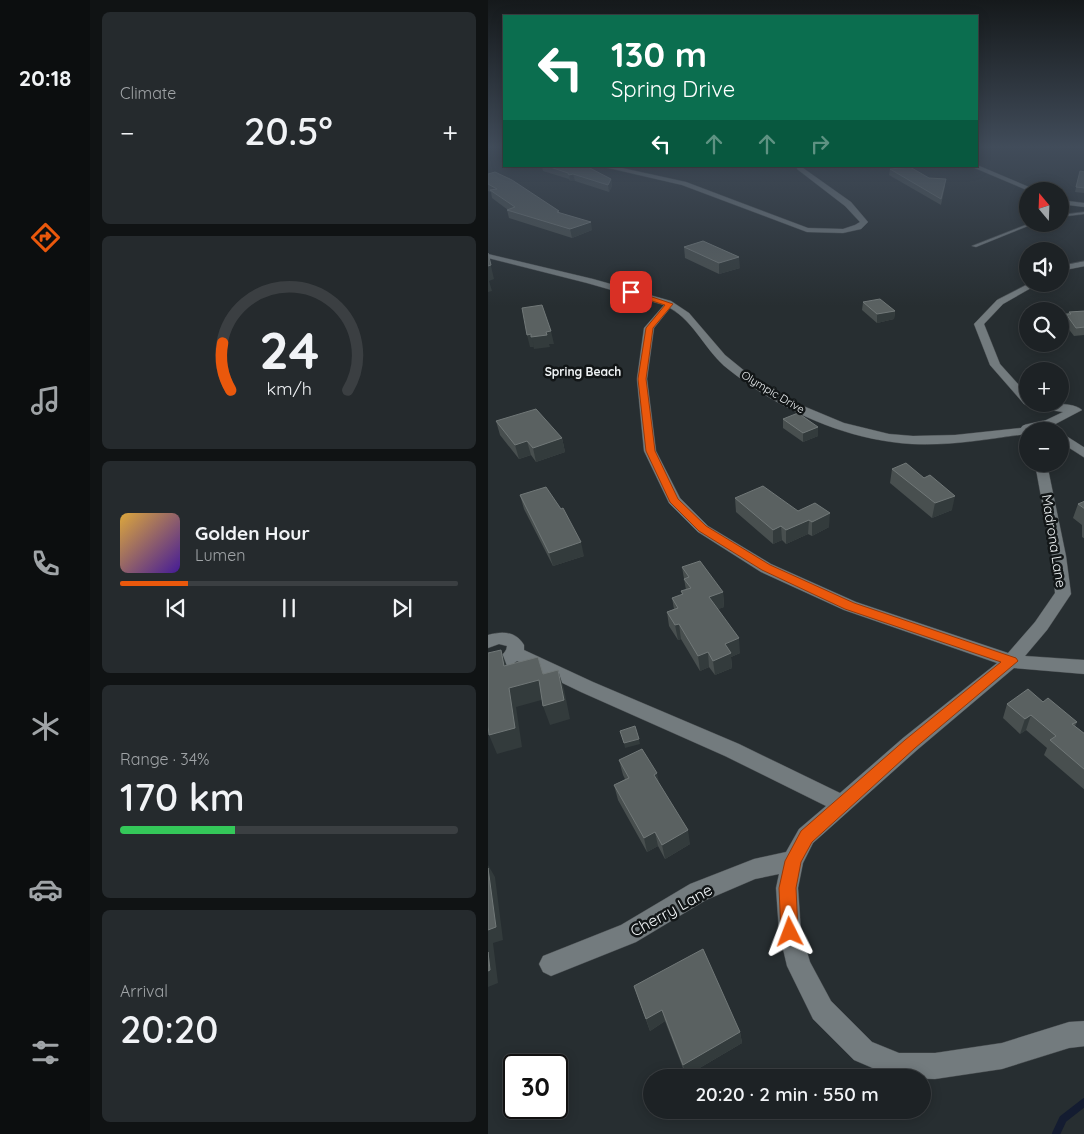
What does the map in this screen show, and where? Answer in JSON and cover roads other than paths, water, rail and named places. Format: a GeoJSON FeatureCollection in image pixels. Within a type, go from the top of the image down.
{"type":"FeatureCollection","features":[{"type":"Feature","properties":{"kind":"street"},"geometry":{"type":"LineString","coordinates":[[728,200],[807,230],[843,231],[858,227],[864,222],[843,200]]}},
{"type":"Feature","properties":{"kind":"street"},"geometry":{"type":"LineString","coordinates":[[1069,203],[1084,205]]}},
{"type":"Feature","properties":{"kind":"street","name":"Olympic Drive"},"geometry":{"type":"LineString","coordinates":[[488,256],[594,282],[669,304],[686,316],[728,364],[768,391],[816,418],[857,431],[910,440],[959,438],[1019,431]]}},
{"type":"Feature","properties":{"kind":"street"},"geometry":{"type":"LineString","coordinates":[[1069,267],[1084,264]]}},
{"type":"Feature","properties":{"kind":"street"},"geometry":{"type":"LineString","coordinates":[[1019,292],[1000,302],[979,324],[995,365],[1019,391]]}},
{"type":"Feature","properties":{"kind":"street"},"geometry":{"type":"LineString","coordinates":[[669,304],[650,328],[642,379],[650,451],[674,500],[703,529],[766,568],[850,606],[1011,661],[1084,666]]}},
{"type":"Feature","properties":{"kind":"street","name":"Olympic Drive"},"geometry":{"type":"LineString","coordinates":[[1055,422],[1080,410]]}},
{"type":"Feature","properties":{"kind":"street"},"geometry":{"type":"LineString","coordinates":[[1069,443],[1084,454]]}},
{"type":"Feature","properties":{"kind":"street","name":"Madrona Lane"},"geometry":{"type":"LineString","coordinates":[[1043,472],[1059,556],[1063,594],[1041,626],[1011,661],[910,744],[806,836],[793,861],[787,888],[790,932],[799,966],[822,1010],[863,1050],[899,1066],[935,1066],[1002,1056],[1069,1034],[1084,1033]]}},
{"type":"Feature","properties":{"kind":"street"},"geometry":{"type":"LineString","coordinates":[[488,642],[508,638],[516,645],[515,653],[502,663],[488,664]]}},
{"type":"Feature","properties":{"kind":"street"},"geometry":{"type":"LineString","coordinates":[[515,653],[587,687],[732,750],[842,804]]}},
{"type":"Feature","properties":{"kind":"street","name":"Cherry Lane"},"geometry":{"type":"LineString","coordinates":[[551,964],[628,934],[698,892],[754,869],[793,861]]}},
{"type":"Feature","properties":{"kind":"lane"},"geometry":{"type":"LineString","coordinates":[[1069,214],[1084,215]]}},
{"type":"Feature","properties":{"kind":"lane"},"geometry":{"type":"LineString","coordinates":[[974,246],[1019,229]]}},
{"type":"Feature","properties":{"kind":"waterway"},"geometry":{"type":"LineString","coordinates":[[1056,1134],[1063,1119],[1085,1102]]}},
{"type":"Feature","properties":{"kind":"district","name":"Spring Beach"},"geometry":{"type":"Point","coordinates":[583,371]}}]}
